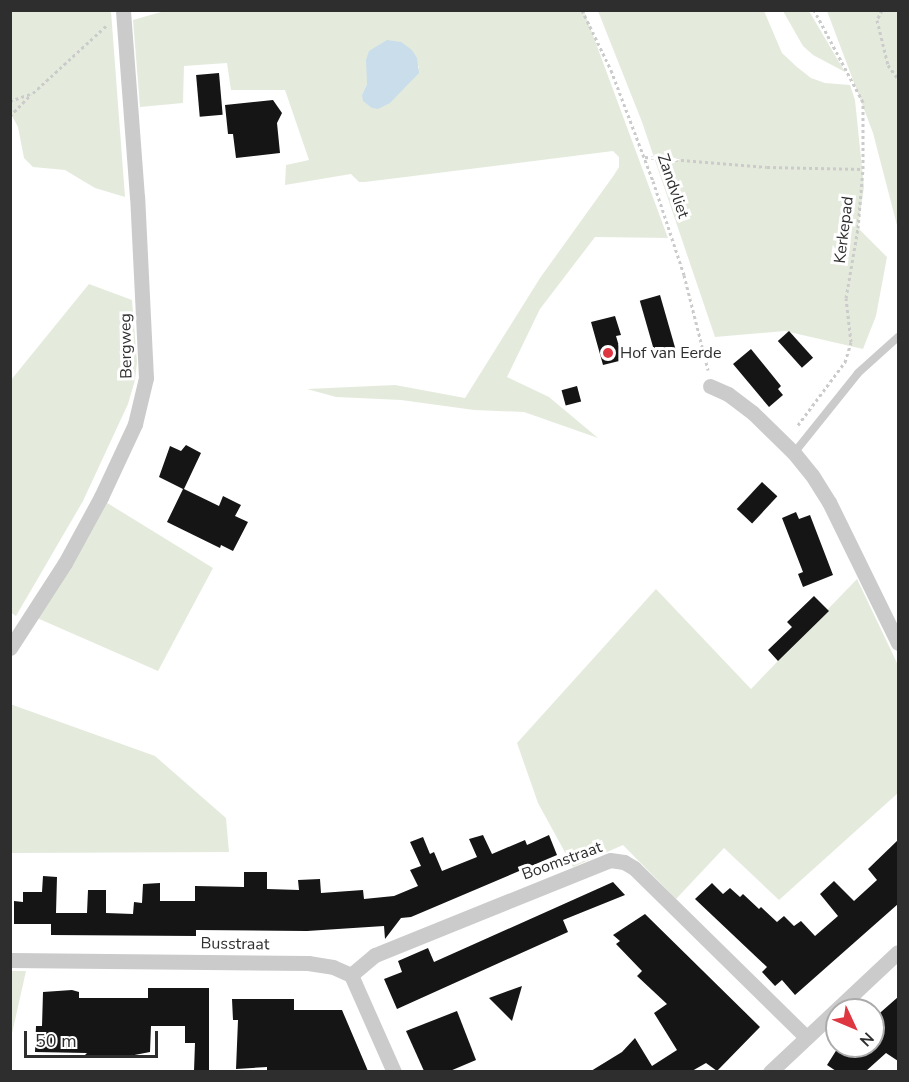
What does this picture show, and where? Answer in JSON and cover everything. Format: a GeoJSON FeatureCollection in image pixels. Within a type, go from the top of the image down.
{"type":"FeatureCollection","features":[{"type":"Feature","properties":{"kind":"street","name":"Bergweg"},"geometry":{"type":"LineString","coordinates":[[10,648],[65,563],[101,497],[135,424],[146,378],[137,196],[123,11]]}},
{"type":"Feature","properties":{"kind":"street"},"geometry":{"type":"LineString","coordinates":[[707,381],[740,402],[791,449],[829,502],[898,643]]}},
{"type":"Feature","properties":{"kind":"street","name":"Boomstraat"},"geometry":{"type":"LineString","coordinates":[[351,975],[375,955],[610,860],[624,862],[634,868],[806,1037]]}},
{"type":"Feature","properties":{"kind":"street"},"geometry":{"type":"LineString","coordinates":[[770,1071],[898,952]]}},
{"type":"Feature","properties":{"kind":"street","name":"Busstraat"},"geometry":{"type":"LineString","coordinates":[[10,960],[308,963],[333,967],[351,975]]}},
{"type":"Feature","properties":{"kind":"street"},"geometry":{"type":"LineString","coordinates":[[351,975],[394,1071]]}},
{"type":"Feature","properties":{"kind":"lane"},"geometry":{"type":"LineString","coordinates":[[791,449],[858,373],[898,337]]}},
{"type":"Feature","properties":{"kind":"path","name":"Zandvliet"},"geometry":{"type":"LineString","coordinates":[[582,10],[611,70],[645,157],[684,275],[707,381]]}},
{"type":"Feature","properties":{"kind":"path","name":"Kerkepad"},"geometry":{"type":"LineString","coordinates":[[791,449],[809,408],[845,362],[851,342],[846,298],[858,228],[863,169],[863,102],[814,10]]}},
{"type":"Feature","properties":{"kind":"path"},"geometry":{"type":"LineString","coordinates":[[882,10],[878,20],[888,65],[898,79]]}},
{"type":"Feature","properties":{"kind":"path"},"geometry":{"type":"LineString","coordinates":[[10,116],[123,11]]}},
{"type":"Feature","properties":{"kind":"path"},"geometry":{"type":"LineString","coordinates":[[10,101],[33,93]]}},
{"type":"Feature","properties":{"kind":"path"},"geometry":{"type":"LineString","coordinates":[[645,157],[767,167],[863,169]]}},
{"type":"Feature","properties":{"kind":"shaded area"},"geometry":{"type":"Polygon","coordinates":[[[168,10],[584,11],[668,238],[595,237],[540,309],[507,377],[549,397],[598,438],[524,412],[474,410],[401,400],[336,397],[307,389],[395,385],[465,398],[540,278],[619,167],[619,157],[613,151],[365,182],[359,182],[351,174],[285,185],[286,165],[309,160],[285,90],[231,90],[227,63],[184,66],[183,103],[140,107],[133,20],[168,10]],[[412,50],[367,84],[362,95],[419,68],[412,50]]]}},
{"type":"Feature","properties":{"kind":"shaded area"},"geometry":{"type":"Polygon","coordinates":[[[10,11],[111,11],[125,197],[95,188],[65,170],[33,167],[24,158],[18,127],[11,114],[10,11]]]}},
{"type":"Feature","properties":{"kind":"shaded area"},"geometry":{"type":"Polygon","coordinates":[[[598,11],[764,11],[782,53],[797,67],[811,78],[825,83],[850,85],[855,100],[864,187],[858,228],[887,257],[876,316],[863,349],[785,331],[715,337],[642,122],[598,11]]]}},
{"type":"Feature","properties":{"kind":"shaded area"},"geometry":{"type":"Polygon","coordinates":[[[783,11],[809,11],[845,72],[813,55],[803,46],[783,11]]]}},
{"type":"Feature","properties":{"kind":"shaded area"},"geometry":{"type":"Polygon","coordinates":[[[827,11],[898,11],[898,229],[873,133],[827,11]]]}},
{"type":"Feature","properties":{"kind":"shaded area"},"geometry":{"type":"Polygon","coordinates":[[[89,284],[132,300],[137,362],[135,380],[128,404],[83,501],[16,616],[10,612],[11,380],[89,284]]]}},
{"type":"Feature","properties":{"kind":"shaded area"},"geometry":{"type":"Polygon","coordinates":[[[104,501],[213,568],[158,671],[37,618],[104,501]]]}},
{"type":"Feature","properties":{"kind":"shaded area"},"geometry":{"type":"Polygon","coordinates":[[[857,579],[898,665],[898,793],[779,900],[724,848],[676,899],[623,845],[573,867],[538,803],[517,743],[656,589],[751,689],[857,579]]]}},
{"type":"Feature","properties":{"kind":"shaded area"},"geometry":{"type":"Polygon","coordinates":[[[10,704],[155,756],[226,818],[229,852],[11,853],[10,704]]]}},
{"type":"Feature","properties":{"kind":"shaded area"},"geometry":{"type":"Polygon","coordinates":[[[10,971],[26,971],[11,1038],[10,971]]]}},
{"type":"Feature","properties":{"kind":"water"},"geometry":{"type":"Polygon","coordinates":[[[387,40],[401,42],[412,50],[417,58],[419,73],[390,103],[378,109],[372,108],[363,101],[362,95],[367,84],[366,60],[369,51],[387,40]]]}},
{"type":"Feature","properties":{"kind":"building"},"geometry":{"type":"Polygon","coordinates":[[[219,73],[223,115],[200,117],[196,75],[219,73]]]}},
{"type":"Feature","properties":{"kind":"building"},"geometry":{"type":"Polygon","coordinates":[[[273,100],[282,113],[277,123],[280,153],[236,158],[233,134],[228,134],[225,105],[273,100]]]}},
{"type":"Feature","properties":{"kind":"building"},"geometry":{"type":"Polygon","coordinates":[[[660,295],[677,353],[656,358],[640,301],[660,295]]]}},
{"type":"Feature","properties":{"kind":"building"},"geometry":{"type":"Polygon","coordinates":[[[615,316],[621,335],[616,336],[623,360],[603,365],[591,322],[615,316]]]}},
{"type":"Feature","properties":{"kind":"building"},"geometry":{"type":"Polygon","coordinates":[[[789,331],[813,358],[802,368],[778,341],[789,331]]]}},
{"type":"Feature","properties":{"kind":"building"},"geometry":{"type":"Polygon","coordinates":[[[751,349],[781,386],[778,389],[783,395],[769,407],[733,364],[751,349]]]}},
{"type":"Feature","properties":{"kind":"building"},"geometry":{"type":"Polygon","coordinates":[[[577,386],[581,401],[566,406],[562,390],[577,386]]]}},
{"type":"Feature","properties":{"kind":"building"},"geometry":{"type":"Polygon","coordinates":[[[186,445],[201,453],[184,489],[219,506],[223,496],[241,505],[235,516],[248,522],[233,551],[221,545],[220,548],[167,522],[183,489],[159,477],[170,446],[181,451],[186,445]]]}},
{"type":"Feature","properties":{"kind":"building"},"geometry":{"type":"Polygon","coordinates":[[[762,482],[777,496],[752,523],[737,509],[762,482]]]}},
{"type":"Feature","properties":{"kind":"building"},"geometry":{"type":"Polygon","coordinates":[[[796,512],[799,519],[810,515],[833,575],[803,587],[798,574],[803,572],[782,518],[796,512]]]}},
{"type":"Feature","properties":{"kind":"building"},"geometry":{"type":"Polygon","coordinates":[[[814,596],[829,611],[778,661],[768,650],[792,627],[787,622],[814,596]]]}},
{"type":"Feature","properties":{"kind":"building"},"geometry":{"type":"Polygon","coordinates":[[[483,835],[492,854],[525,840],[527,845],[549,835],[557,855],[411,917],[401,918],[385,939],[384,926],[307,931],[196,930],[196,936],[51,935],[51,924],[14,924],[14,901],[23,902],[23,892],[42,892],[43,876],[57,877],[56,913],[87,913],[88,890],[106,890],[106,913],[133,914],[134,902],[142,903],[143,884],[160,883],[160,901],[195,901],[195,886],[244,887],[244,872],[267,872],[267,889],[299,890],[298,880],[320,879],[321,893],[363,890],[364,899],[394,896],[418,886],[410,870],[421,866],[410,842],[423,837],[430,854],[434,852],[442,871],[477,857],[469,839],[483,835]]]}},
{"type":"Feature","properties":{"kind":"building"},"geometry":{"type":"Polygon","coordinates":[[[898,840],[898,904],[795,995],[782,980],[775,986],[762,972],[767,967],[695,899],[712,883],[723,894],[730,888],[740,897],[743,894],[759,909],[761,907],[777,922],[784,916],[794,926],[801,921],[815,936],[838,916],[820,894],[834,881],[854,901],[877,880],[868,869],[898,840]]]}},
{"type":"Feature","properties":{"kind":"building"},"geometry":{"type":"Polygon","coordinates":[[[613,882],[625,895],[563,920],[568,932],[397,1009],[384,979],[402,972],[398,961],[428,948],[434,962],[613,882]]]}},
{"type":"Feature","properties":{"kind":"building"},"geometry":{"type":"Polygon","coordinates":[[[645,914],[760,1027],[717,1071],[706,1063],[692,1071],[591,1071],[622,1052],[635,1038],[652,1066],[677,1050],[654,1013],[667,1004],[637,976],[642,971],[616,944],[620,941],[613,935],[645,914]]]}},
{"type":"Feature","properties":{"kind":"building"},"geometry":{"type":"Polygon","coordinates":[[[522,986],[512,1021],[489,998],[522,986]]]}},
{"type":"Feature","properties":{"kind":"building"},"geometry":{"type":"Polygon","coordinates":[[[148,988],[209,988],[209,1071],[194,1071],[195,1043],[185,1043],[185,1026],[151,1026],[150,1052],[119,1058],[85,1055],[87,1053],[35,1052],[36,1026],[42,1026],[43,992],[72,990],[79,992],[79,998],[148,998],[148,988]]]}},
{"type":"Feature","properties":{"kind":"building"},"geometry":{"type":"Polygon","coordinates":[[[898,997],[898,1061],[885,1054],[885,1008],[898,997]]]}},
{"type":"Feature","properties":{"kind":"building"},"geometry":{"type":"Polygon","coordinates":[[[232,999],[294,999],[294,1010],[342,1010],[368,1071],[267,1071],[267,1067],[236,1069],[238,1020],[233,1020],[232,999]]]}},
{"type":"Feature","properties":{"kind":"building"},"geometry":{"type":"Polygon","coordinates":[[[457,1011],[476,1060],[450,1071],[424,1071],[406,1031],[457,1011]]]}},
{"type":"Feature","properties":{"kind":"building"},"geometry":{"type":"Polygon","coordinates":[[[831,1058],[880,1058],[866,1071],[836,1071],[827,1065],[831,1058]]]}},
{"type":"Feature","properties":{"kind":"place","name":"Hof van Eerde"},"geometry":{"type":"Point","coordinates":[608,353]}}]}
